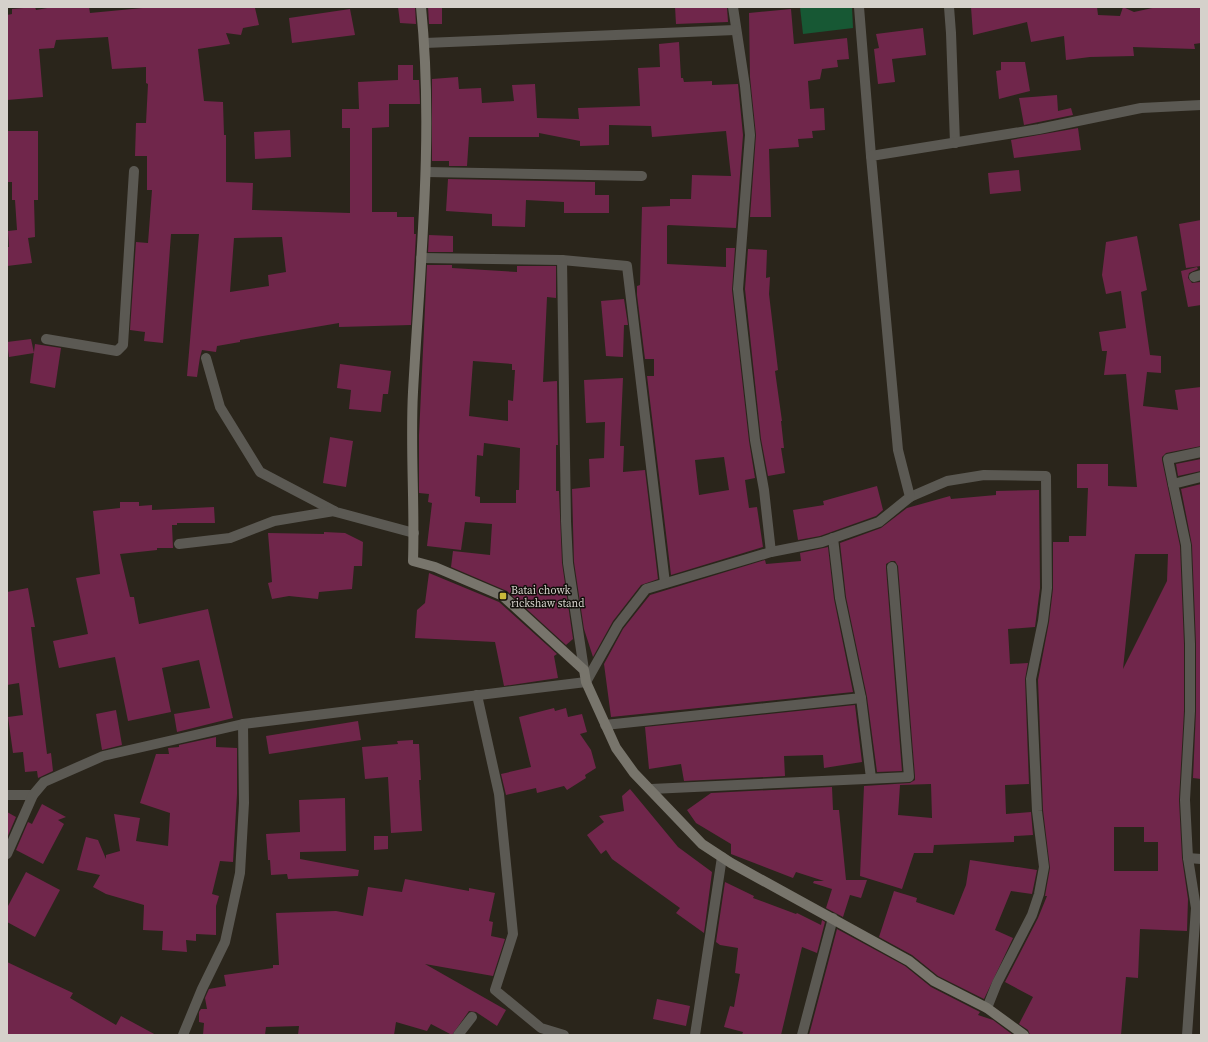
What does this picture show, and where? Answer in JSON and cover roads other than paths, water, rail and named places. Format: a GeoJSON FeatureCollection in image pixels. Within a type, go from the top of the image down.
{"type":"FeatureCollection","features":[{"type":"Feature","properties":{"kind":"main road"},"geometry":{"type":"LineString","coordinates":[[421,7],[425,43],[426,172],[413,394],[413,561],[435,567],[503,596],[584,670],[586,682],[616,748],[634,773],[698,839],[722,857],[909,961],[934,981],[987,1008],[1024,1035]]}},
{"type":"Feature","properties":{"kind":"street"},"geometry":{"type":"LineString","coordinates":[[733,7],[735,30],[745,86],[750,135],[738,289],[755,440],[764,490],[770,552]]}},
{"type":"Feature","properties":{"kind":"street"},"geometry":{"type":"LineString","coordinates":[[859,7],[898,450],[910,497]]}},
{"type":"Feature","properties":{"kind":"street"},"geometry":{"type":"LineString","coordinates":[[949,7],[952,33],[955,143]]}},
{"type":"Feature","properties":{"kind":"street"},"geometry":{"type":"LineString","coordinates":[[425,43],[735,30]]}},
{"type":"Feature","properties":{"kind":"street"},"geometry":{"type":"LineString","coordinates":[[871,156],[1039,129],[1140,108],[1201,105]]}},
{"type":"Feature","properties":{"kind":"street"},"geometry":{"type":"LineString","coordinates":[[46,339],[117,351],[123,345],[134,171]]}},
{"type":"Feature","properties":{"kind":"street"},"geometry":{"type":"LineString","coordinates":[[426,172],[642,176]]}},
{"type":"Feature","properties":{"kind":"street"},"geometry":{"type":"LineString","coordinates":[[421,258],[562,260],[627,266],[665,583]]}},
{"type":"Feature","properties":{"kind":"street"},"geometry":{"type":"LineString","coordinates":[[562,260],[568,563],[584,670]]}},
{"type":"Feature","properties":{"kind":"street"},"geometry":{"type":"LineString","coordinates":[[206,358],[220,407],[260,472],[334,511],[414,533]]}},
{"type":"Feature","properties":{"kind":"street"},"geometry":{"type":"LineString","coordinates":[[1187,1035],[1196,908],[1188,858],[1185,800],[1190,711],[1186,545],[1168,459],[1201,452]]}},
{"type":"Feature","properties":{"kind":"street"},"geometry":{"type":"LineString","coordinates":[[7,854],[33,794],[44,782],[103,756],[243,724],[586,682],[618,625],[646,589],[770,552],[833,538],[879,522],[910,497],[947,481],[984,475],[1046,476],[1047,588],[1040,636],[1031,679],[1037,811],[1044,867],[1040,894],[1032,915],[997,983],[987,1008]]}},
{"type":"Feature","properties":{"kind":"street"},"geometry":{"type":"LineString","coordinates":[[1173,484],[1201,477]]}},
{"type":"Feature","properties":{"kind":"street"},"geometry":{"type":"LineString","coordinates":[[179,544],[230,538],[274,521],[334,511]]}},
{"type":"Feature","properties":{"kind":"street"},"geometry":{"type":"LineString","coordinates":[[833,538],[840,598],[861,698],[871,778]]}},
{"type":"Feature","properties":{"kind":"street"},"geometry":{"type":"LineString","coordinates":[[651,789],[909,777],[892,567]]}},
{"type":"Feature","properties":{"kind":"street"},"geometry":{"type":"LineString","coordinates":[[477,695],[499,794],[513,934],[495,990],[541,1028],[564,1035]]}},
{"type":"Feature","properties":{"kind":"street"},"geometry":{"type":"LineString","coordinates":[[605,725],[861,698]]}},
{"type":"Feature","properties":{"kind":"street"},"geometry":{"type":"LineString","coordinates":[[183,1035],[202,989],[225,942],[240,873],[244,804],[243,724]]}},
{"type":"Feature","properties":{"kind":"street"},"geometry":{"type":"LineString","coordinates":[[7,795],[33,794]]}},
{"type":"Feature","properties":{"kind":"street"},"geometry":{"type":"LineString","coordinates":[[695,1035],[722,857]]}},
{"type":"Feature","properties":{"kind":"street"},"geometry":{"type":"LineString","coordinates":[[1188,858],[1201,858]]}},
{"type":"Feature","properties":{"kind":"street"},"geometry":{"type":"LineString","coordinates":[[802,1035],[833,918]]}},
{"type":"Feature","properties":{"kind":"street"},"geometry":{"type":"LineString","coordinates":[[458,1035],[472,1017]]}},
{"type":"Feature","properties":{"kind":"place","name":"Batai chowk rickshaw stand"},"geometry":{"type":"Point","coordinates":[503,596]}}]}
